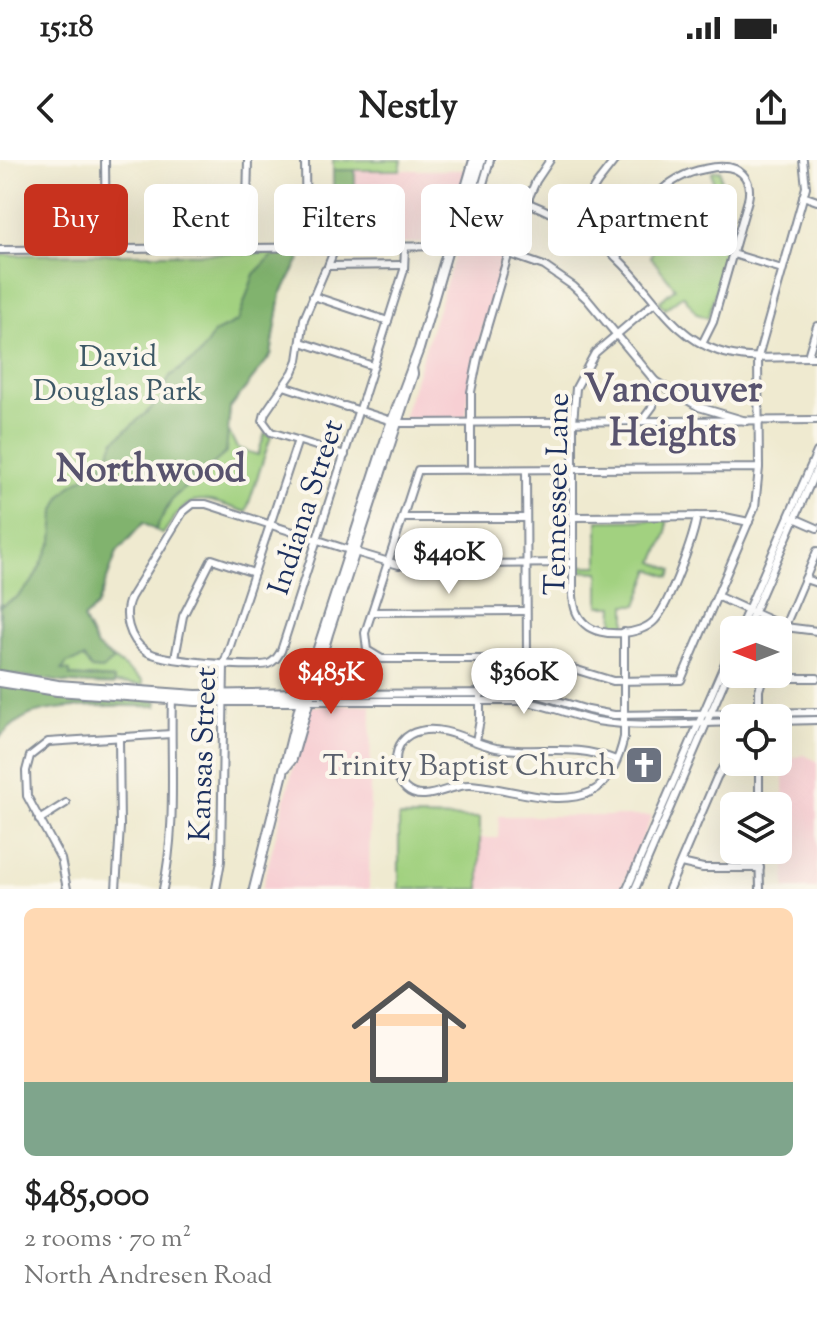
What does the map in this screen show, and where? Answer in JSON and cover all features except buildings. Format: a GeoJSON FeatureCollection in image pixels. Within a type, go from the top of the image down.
{"type":"FeatureCollection","features":[{"type":"Feature","properties":{"kind":"main road"},"geometry":{"type":"LineString","coordinates":[[467,184],[474,160]]}},
{"type":"Feature","properties":{"kind":"main road"},"geometry":{"type":"LineString","coordinates":[[474,184],[481,160]]}},
{"type":"Feature","properties":{"kind":"main road"},"geometry":{"type":"LineString","coordinates":[[254,889],[286,768],[292,759],[306,697],[448,256]]}},
{"type":"Feature","properties":{"kind":"main road"},"geometry":{"type":"LineString","coordinates":[[0,675],[44,683],[222,700],[306,697]]}},
{"type":"Feature","properties":{"kind":"main road"},"geometry":{"type":"LineString","coordinates":[[0,682],[57,691],[172,696]]}},
{"type":"Feature","properties":{"kind":"street"},"geometry":{"type":"LineString","coordinates":[[105,160],[105,184]]}},
{"type":"Feature","properties":{"kind":"street"},"geometry":{"type":"LineString","coordinates":[[247,184],[248,160]]}},
{"type":"Feature","properties":{"kind":"street"},"geometry":{"type":"LineString","coordinates":[[305,160],[305,184]]}},
{"type":"Feature","properties":{"kind":"street"},"geometry":{"type":"LineString","coordinates":[[483,184],[490,160]]}},
{"type":"Feature","properties":{"kind":"street"},"geometry":{"type":"LineString","coordinates":[[532,192],[550,160]]}},
{"type":"Feature","properties":{"kind":"street"},"geometry":{"type":"LineString","coordinates":[[596,184],[615,160]]}},
{"type":"Feature","properties":{"kind":"street"},"geometry":{"type":"LineString","coordinates":[[759,468],[418,470],[364,638],[367,650],[382,659],[527,659],[564,666],[602,679],[681,680],[749,522],[758,493],[759,468],[759,421],[758,357],[803,196],[806,178],[803,160]]}},
{"type":"Feature","properties":{"kind":"street"},"geometry":{"type":"LineString","coordinates":[[737,240],[749,186],[740,172],[718,163],[686,174],[659,191],[645,208],[616,257],[678,329],[702,344],[719,352],[758,357],[817,357]]}},
{"type":"Feature","properties":{"kind":"street"},"geometry":{"type":"LineString","coordinates":[[803,196],[817,201]]}},
{"type":"Feature","properties":{"kind":"street"},"geometry":{"type":"LineString","coordinates":[[405,247],[421,247]]}},
{"type":"Feature","properties":{"kind":"street"},"geometry":{"type":"LineString","coordinates":[[0,250],[24,250]]}},
{"type":"Feature","properties":{"kind":"street"},"geometry":{"type":"LineString","coordinates":[[737,255],[782,269]]}},
{"type":"Feature","properties":{"kind":"street"},"geometry":{"type":"LineString","coordinates":[[331,256],[304,319],[298,360],[263,421],[271,432],[345,455]]}},
{"type":"Feature","properties":{"kind":"street","name":"Indiana Street"},"geometry":{"type":"LineString","coordinates":[[224,664],[268,664],[281,651],[388,321],[404,256]]}},
{"type":"Feature","properties":{"kind":"street"},"geometry":{"type":"LineString","coordinates":[[471,470],[473,379],[507,256]]}},
{"type":"Feature","properties":{"kind":"street"},"geometry":{"type":"LineString","coordinates":[[518,256],[544,266],[573,286],[655,381],[699,407],[746,421]]}},
{"type":"Feature","properties":{"kind":"street"},"geometry":{"type":"LineString","coordinates":[[702,344],[713,322],[732,256]]}},
{"type":"Feature","properties":{"kind":"street"},"geometry":{"type":"LineString","coordinates":[[326,268],[404,265]]}},
{"type":"Feature","properties":{"kind":"street"},"geometry":{"type":"LineString","coordinates":[[313,296],[388,321]]}},
{"type":"Feature","properties":{"kind":"street","name":"Tennessee Lane"},"geometry":{"type":"LineString","coordinates":[[624,632],[594,630],[581,621],[574,606],[574,402],[579,379],[595,353],[655,302]]}},
{"type":"Feature","properties":{"kind":"street"},"geometry":{"type":"LineString","coordinates":[[808,356],[817,326]]}},
{"type":"Feature","properties":{"kind":"street"},"geometry":{"type":"LineString","coordinates":[[301,342],[373,366]]}},
{"type":"Feature","properties":{"kind":"street"},"geometry":{"type":"LineString","coordinates":[[641,422],[653,406],[655,381]]}},
{"type":"Feature","properties":{"kind":"street"},"geometry":{"type":"LineString","coordinates":[[284,386],[395,422],[817,420]]}},
{"type":"Feature","properties":{"kind":"street"},"geometry":{"type":"LineString","coordinates":[[699,407],[706,415],[706,421]]}},
{"type":"Feature","properties":{"kind":"street","name":"Kansas Street"},"geometry":{"type":"LineString","coordinates":[[216,889],[221,861],[224,664],[298,440]]}},
{"type":"Feature","properties":{"kind":"street"},"geometry":{"type":"LineString","coordinates":[[748,616],[817,452]]}},
{"type":"Feature","properties":{"kind":"street"},"geometry":{"type":"LineString","coordinates":[[792,517],[817,468]]}},
{"type":"Feature","properties":{"kind":"street"},"geometry":{"type":"LineString","coordinates":[[526,470],[527,659]]}},
{"type":"Feature","properties":{"kind":"street"},"geometry":{"type":"LineString","coordinates":[[224,664],[148,653],[142,648],[126,618],[125,611],[131,597],[183,512],[193,504],[206,504],[388,564],[573,563]]}},
{"type":"Feature","properties":{"kind":"street"},"geometry":{"type":"LineString","coordinates":[[616,760],[583,749],[502,748],[440,730],[412,732],[403,739],[396,756],[399,781],[410,793],[419,795],[467,785],[544,796],[576,796],[599,787],[607,779],[616,760],[624,737],[624,632],[650,625],[659,614],[694,535],[697,516]]}},
{"type":"Feature","properties":{"kind":"street"},"geometry":{"type":"LineString","coordinates":[[573,517],[729,516],[749,522]]}},
{"type":"Feature","properties":{"kind":"street"},"geometry":{"type":"LineString","coordinates":[[792,517],[817,528]]}},
{"type":"Feature","properties":{"kind":"street"},"geometry":{"type":"LineString","coordinates":[[403,518],[526,518]]}},
{"type":"Feature","properties":{"kind":"street"},"geometry":{"type":"LineString","coordinates":[[790,616],[817,551]]}},
{"type":"Feature","properties":{"kind":"street"},"geometry":{"type":"LineString","coordinates":[[175,658],[183,616],[212,559],[254,573]]}},
{"type":"Feature","properties":{"kind":"street"},"geometry":{"type":"LineString","coordinates":[[805,579],[817,583]]}},
{"type":"Feature","properties":{"kind":"street"},"geometry":{"type":"LineString","coordinates":[[717,596],[762,616]]}},
{"type":"Feature","properties":{"kind":"street"},"geometry":{"type":"LineString","coordinates":[[372,612],[526,611]]}},
{"type":"Feature","properties":{"kind":"street"},"geometry":{"type":"LineString","coordinates":[[750,616],[751,611]]}},
{"type":"Feature","properties":{"kind":"street"},"geometry":{"type":"LineString","coordinates":[[792,628],[817,631]]}},
{"type":"Feature","properties":{"kind":"street"},"geometry":{"type":"LineString","coordinates":[[476,741],[480,720],[480,659]]}},
{"type":"Feature","properties":{"kind":"street"},"geometry":{"type":"LineString","coordinates":[[635,889],[720,678]]}},
{"type":"Feature","properties":{"kind":"street"},"geometry":{"type":"LineString","coordinates":[[792,678],[817,678]]}},
{"type":"Feature","properties":{"kind":"street"},"geometry":{"type":"LineString","coordinates":[[706,714],[720,686]]}},
{"type":"Feature","properties":{"kind":"street"},"geometry":{"type":"LineString","coordinates":[[163,889],[171,847],[172,696]]}},
{"type":"Feature","properties":{"kind":"street"},"geometry":{"type":"LineString","coordinates":[[306,697],[480,697],[528,701],[597,721],[720,715]]}},
{"type":"Feature","properties":{"kind":"street"},"geometry":{"type":"LineString","coordinates":[[792,714],[817,712]]}},
{"type":"Feature","properties":{"kind":"street"},"geometry":{"type":"LineString","coordinates":[[625,719],[720,722]]}},
{"type":"Feature","properties":{"kind":"street"},"geometry":{"type":"LineString","coordinates":[[792,721],[817,720]]}},
{"type":"Feature","properties":{"kind":"street"},"geometry":{"type":"LineString","coordinates":[[627,889],[703,722]]}},
{"type":"Feature","properties":{"kind":"street"},"geometry":{"type":"LineString","coordinates":[[67,889],[61,859],[30,804],[26,790],[27,763],[35,750],[48,742],[171,734]]}},
{"type":"Feature","properties":{"kind":"street"},"geometry":{"type":"LineString","coordinates":[[116,889],[120,827],[119,737]]}},
{"type":"Feature","properties":{"kind":"street"},"geometry":{"type":"LineString","coordinates":[[669,889],[720,773]]}},
{"type":"Feature","properties":{"kind":"street"},"geometry":{"type":"LineString","coordinates":[[39,820],[66,803]]}},
{"type":"Feature","properties":{"kind":"street"},"geometry":{"type":"LineString","coordinates":[[681,863],[703,868],[760,868]]}},
{"type":"Feature","properties":{"kind":"street"},"geometry":{"type":"LineString","coordinates":[[760,864],[760,889]]}},
{"type":"Feature","properties":{"kind":"shaded area"},"geometry":{"type":"Polygon","coordinates":[[[355,170],[468,170],[464,184],[421,184],[421,243],[405,243],[405,184],[355,184],[355,170]]]}},
{"type":"Feature","properties":{"kind":"shaded area"},"geometry":{"type":"Polygon","coordinates":[[[455,256],[503,256],[470,375],[466,417],[407,420],[404,415],[455,256]]]}},
{"type":"Feature","properties":{"kind":"shaded area"},"geometry":{"type":"Polygon","coordinates":[[[371,705],[369,889],[262,889],[309,706],[371,705]]]}},
{"type":"Feature","properties":{"kind":"shaded area"},"geometry":{"type":"Polygon","coordinates":[[[804,755],[817,761],[817,889],[785,889],[785,864],[792,864],[792,792],[783,792],[783,776],[792,776],[792,758],[804,755]]]}},
{"type":"Feature","properties":{"kind":"shaded area"},"geometry":{"type":"Polygon","coordinates":[[[499,816],[652,816],[621,889],[480,889],[480,838],[498,838],[499,816]]]}},
{"type":"Feature","properties":{"kind":"green space"},"geometry":{"type":"Polygon","coordinates":[[[333,160],[402,160],[400,170],[333,170],[333,160]]]}},
{"type":"Feature","properties":{"kind":"green space"},"geometry":{"type":"Polygon","coordinates":[[[333,170],[355,170],[355,184],[333,184],[333,170]]]}},
{"type":"Feature","properties":{"kind":"green space"},"geometry":{"type":"Polygon","coordinates":[[[720,170],[722,184],[713,184],[712,171],[720,170]]]}},
{"type":"Feature","properties":{"kind":"green space","name":"David Douglas Park"},"geometry":{"type":"Polygon","coordinates":[[[258,253],[300,256],[300,259],[281,294],[271,355],[230,408],[228,430],[237,448],[258,455],[265,433],[271,436],[246,512],[198,500],[182,509],[163,534],[143,523],[117,552],[97,606],[83,619],[97,647],[143,681],[143,685],[70,676],[70,672],[0,660],[0,255],[258,256],[258,253]]]}},
{"type":"Feature","properties":{"kind":"green space"},"geometry":{"type":"Polygon","coordinates":[[[274,254],[300,256],[281,294],[271,355],[230,408],[226,453],[173,498],[155,530],[143,523],[117,552],[97,606],[83,619],[97,647],[114,660],[102,670],[91,669],[84,658],[67,663],[62,670],[70,671],[70,676],[114,679],[114,685],[69,683],[0,673],[0,606],[16,598],[32,582],[53,541],[55,510],[62,495],[73,484],[102,467],[115,440],[165,396],[164,389],[170,376],[199,356],[214,333],[238,321],[254,274],[274,254]]]}},
{"type":"Feature","properties":{"kind":"green space"},"geometry":{"type":"Polygon","coordinates":[[[650,256],[726,256],[708,318],[697,314],[683,295],[665,309],[659,302],[675,288],[650,256]]]}},
{"type":"Feature","properties":{"kind":"green space"},"geometry":{"type":"Polygon","coordinates":[[[667,520],[667,533],[654,562],[673,570],[670,577],[651,569],[637,605],[626,605],[626,627],[613,627],[614,606],[599,606],[599,572],[577,571],[577,566],[598,566],[598,521],[667,520]]]}},
{"type":"Feature","properties":{"kind":"green space"},"geometry":{"type":"Polygon","coordinates":[[[0,684],[157,701],[157,706],[51,710],[26,717],[0,737],[0,684]]]}},
{"type":"Feature","properties":{"kind":"green space"},"geometry":{"type":"Polygon","coordinates":[[[399,817],[480,818],[480,889],[399,889],[399,817]]]}},
{"type":"Feature","properties":{"kind":"place","name":"Trinity Baptist Church"},"geometry":{"type":"Point","coordinates":[644,765]}},
{"type":"Feature","properties":{"kind":"district","name":"Vancouver Heights"},"geometry":{"type":"Point","coordinates":[673,410]}},
{"type":"Feature","properties":{"kind":"district","name":"Northwood"},"geometry":{"type":"Point","coordinates":[151,468]}}]}
